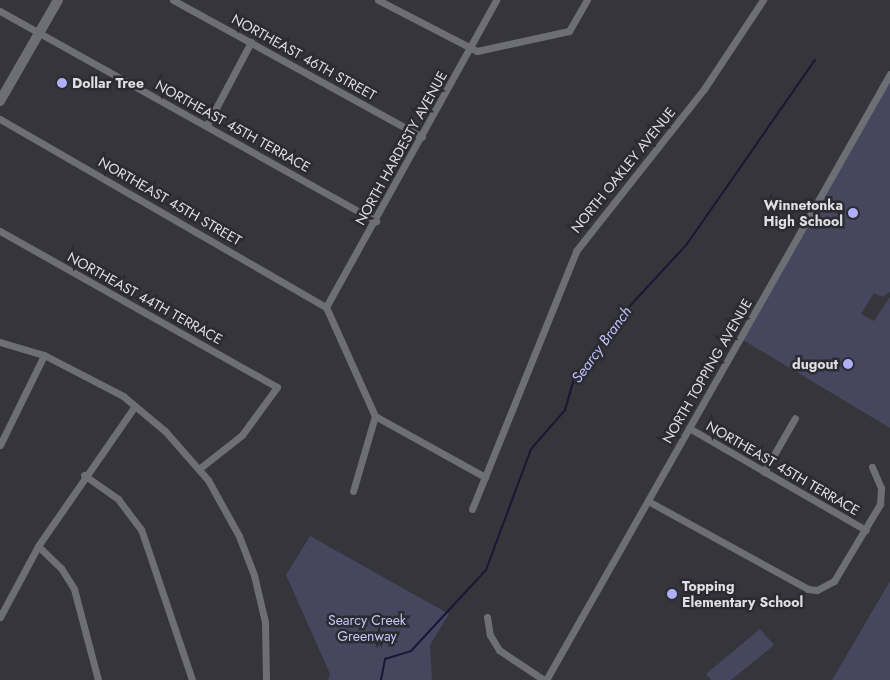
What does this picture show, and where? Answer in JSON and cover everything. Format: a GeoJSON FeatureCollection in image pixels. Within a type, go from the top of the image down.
{"type":"FeatureCollection","features":[{"type":"Feature","properties":{"kind":"main road"},"geometry":{"type":"LineString","coordinates":[[0,101],[58,0]]}},
{"type":"Feature","properties":{"kind":"street","name":"NORTHEAST 46TH STREET"},"geometry":{"type":"LineString","coordinates":[[173,0],[422,137]]}},
{"type":"Feature","properties":{"kind":"street"},"geometry":{"type":"LineString","coordinates":[[378,0],[470,49],[569,31],[587,0]]}},
{"type":"Feature","properties":{"kind":"street","name":"NORTH HARDESTY AVENUE"},"geometry":{"type":"LineString","coordinates":[[326,306],[376,221],[496,0]]}},
{"type":"Feature","properties":{"kind":"street","name":"NORTH OAKLEY AVENUE"},"geometry":{"type":"LineString","coordinates":[[472,509],[576,251],[704,89],[763,0]]}},
{"type":"Feature","properties":{"kind":"street","name":"NORTHEAST 45TH TERRACE"},"geometry":{"type":"LineString","coordinates":[[0,11],[376,221]]}},
{"type":"Feature","properties":{"kind":"street"},"geometry":{"type":"LineString","coordinates":[[207,125],[251,42]]}},
{"type":"Feature","properties":{"kind":"street","name":"NORTH TOPPING AVENUE"},"geometry":{"type":"LineString","coordinates":[[545,680],[890,74]]}},
{"type":"Feature","properties":{"kind":"street","name":"NORTHEAST 45TH STREET"},"geometry":{"type":"LineString","coordinates":[[0,119],[326,306]]}},
{"type":"Feature","properties":{"kind":"street","name":"NORTHEAST 44TH TERRACE"},"geometry":{"type":"LineString","coordinates":[[0,231],[277,387],[242,435],[199,469]]}},
{"type":"Feature","properties":{"kind":"street"},"geometry":{"type":"LineString","coordinates":[[326,306],[375,416],[485,477]]}},
{"type":"Feature","properties":{"kind":"street"},"geometry":{"type":"LineString","coordinates":[[0,342],[44,354],[135,406],[199,469],[239,536],[254,575],[265,622],[266,680]]}},
{"type":"Feature","properties":{"kind":"street"},"geometry":{"type":"LineString","coordinates":[[0,445],[44,354]]}},
{"type":"Feature","properties":{"kind":"street"},"geometry":{"type":"LineString","coordinates":[[0,617],[38,546],[84,475],[135,406]]}},
{"type":"Feature","properties":{"kind":"street"},"geometry":{"type":"LineString","coordinates":[[353,491],[375,416]]}},
{"type":"Feature","properties":{"kind":"street"},"geometry":{"type":"LineString","coordinates":[[764,472],[795,418]]}},
{"type":"Feature","properties":{"kind":"street","name":"NORTHEAST 45TH TERRACE"},"geometry":{"type":"LineString","coordinates":[[689,428],[866,530]]}},
{"type":"Feature","properties":{"kind":"street"},"geometry":{"type":"LineString","coordinates":[[648,501],[812,590],[834,581],[866,530],[882,496],[872,467]]}},
{"type":"Feature","properties":{"kind":"street"},"geometry":{"type":"LineString","coordinates":[[84,475],[118,499],[141,529],[192,680]]}},
{"type":"Feature","properties":{"kind":"street"},"geometry":{"type":"LineString","coordinates":[[38,546],[61,568],[74,589],[98,680]]}},
{"type":"Feature","properties":{"kind":"street"},"geometry":{"type":"LineString","coordinates":[[487,617],[490,635],[499,650],[545,680]]}},
{"type":"Feature","properties":{"kind":"green space","name":"Winnetonka High School"},"geometry":{"type":"Polygon","coordinates":[[[890,80],[890,292],[883,297],[874,293],[861,314],[874,321],[890,297],[890,428],[743,340],[890,80]]]}},
{"type":"Feature","properties":{"kind":"green space","name":"Searcy Creek Greenway"},"geometry":{"type":"Polygon","coordinates":[[[310,536],[449,614],[430,645],[432,680],[328,680],[330,674],[286,575],[310,536]]]}},
{"type":"Feature","properties":{"kind":"green space"},"geometry":{"type":"Polygon","coordinates":[[[890,581],[890,680],[832,680],[849,651],[890,581]]]}},
{"type":"Feature","properties":{"kind":"green space"},"geometry":{"type":"Polygon","coordinates":[[[760,629],[774,645],[731,680],[711,680],[706,674],[760,629]]]}},
{"type":"Feature","properties":{"kind":"waterway","name":"Searcy Branch"},"geometry":{"type":"LineString","coordinates":[[381,680],[385,659],[411,651],[486,570],[531,449],[565,410],[574,379],[628,308],[687,244],[815,60]]}},
{"type":"Feature","properties":{"kind":"place","name":"Dollar Tree"},"geometry":{"type":"Point","coordinates":[62,83]}},
{"type":"Feature","properties":{"kind":"place","name":"Winnetonka High School"},"geometry":{"type":"Point","coordinates":[853,213]}},
{"type":"Feature","properties":{"kind":"place","name":"dugout"},"geometry":{"type":"Point","coordinates":[848,364]}},
{"type":"Feature","properties":{"kind":"place","name":"Topping Elementary School"},"geometry":{"type":"Point","coordinates":[672,594]}}]}
